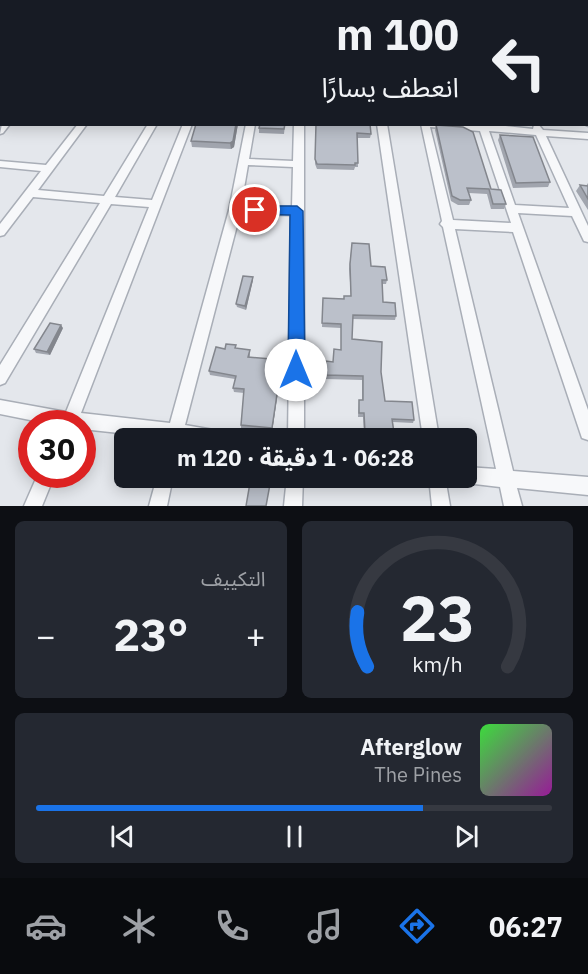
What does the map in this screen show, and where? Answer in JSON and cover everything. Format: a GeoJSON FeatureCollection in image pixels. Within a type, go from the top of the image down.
{"type":"FeatureCollection","features":[{"type":"Feature","properties":{"kind":"street"},"geometry":{"type":"LineString","coordinates":[[0,232],[82,126]]}},
{"type":"Feature","properties":{"kind":"street"},"geometry":{"type":"LineString","coordinates":[[0,378],[152,126]]}},
{"type":"Feature","properties":{"kind":"street"},"geometry":{"type":"LineString","coordinates":[[74,410],[187,126]]}},
{"type":"Feature","properties":{"kind":"street"},"geometry":{"type":"LineString","coordinates":[[177,428],[235,210],[251,126]]}},
{"type":"Feature","properties":{"kind":"street"},"geometry":{"type":"LineString","coordinates":[[296,428],[299,126]]}},
{"type":"Feature","properties":{"kind":"street"},"geometry":{"type":"LineString","coordinates":[[382,126],[429,428]]}},
{"type":"Feature","properties":{"kind":"street"},"geometry":{"type":"LineString","coordinates":[[426,126],[446,224],[513,506]]}},
{"type":"Feature","properties":{"kind":"street"},"geometry":{"type":"LineString","coordinates":[[463,126],[538,129],[588,135]]}},
{"type":"Feature","properties":{"kind":"street"},"geometry":{"type":"LineString","coordinates":[[482,127],[588,432]]}},
{"type":"Feature","properties":{"kind":"street"},"geometry":{"type":"LineString","coordinates":[[538,129],[587,233]]}},
{"type":"Feature","properties":{"kind":"street"},"geometry":{"type":"LineString","coordinates":[[244,162],[299,164]]}},
{"type":"Feature","properties":{"kind":"street"},"geometry":{"type":"LineString","coordinates":[[0,164],[50,169]]}},
{"type":"Feature","properties":{"kind":"street"},"geometry":{"type":"LineString","coordinates":[[31,193],[155,204]]}},
{"type":"Feature","properties":{"kind":"street"},"geometry":{"type":"LineString","coordinates":[[512,209],[576,213]]}},
{"type":"Feature","properties":{"kind":"street"},"geometry":{"type":"LineString","coordinates":[[235,210],[297,211]]}},
{"type":"Feature","properties":{"kind":"street"},"geometry":{"type":"LineString","coordinates":[[446,224],[518,228]]}},
{"type":"Feature","properties":{"kind":"street"},"geometry":{"type":"LineString","coordinates":[[0,407],[18,411]]}},
{"type":"Feature","properties":{"kind":"street"},"geometry":{"type":"LineString","coordinates":[[96,425],[122,428]]}},
{"type":"Feature","properties":{"kind":"street"},"geometry":{"type":"LineString","coordinates":[[477,476],[588,486]]}},
{"type":"Feature","properties":{"kind":"street"},"geometry":{"type":"LineString","coordinates":[[33,506],[40,488]]}},
{"type":"Feature","properties":{"kind":"street"},"geometry":{"type":"LineString","coordinates":[[158,506],[162,488]]}},
{"type":"Feature","properties":{"kind":"street"},"geometry":{"type":"LineString","coordinates":[[293,506],[294,488]]}},
{"type":"Feature","properties":{"kind":"street"},"geometry":{"type":"LineString","coordinates":[[439,488],[441,506]]}},
{"type":"Feature","properties":{"kind":"building"},"geometry":{"type":"Polygon","coordinates":[[[195,126],[236,126],[233,141],[230,143],[191,141],[195,126]]]}},
{"type":"Feature","properties":{"kind":"building"},"geometry":{"type":"Polygon","coordinates":[[[260,126],[285,126],[284,129],[259,128],[260,126]]]}},
{"type":"Feature","properties":{"kind":"building"},"geometry":{"type":"Polygon","coordinates":[[[316,126],[370,126],[371,134],[357,133],[358,163],[355,165],[317,164],[315,159],[316,126]]]}},
{"type":"Feature","properties":{"kind":"building"},"geometry":{"type":"Polygon","coordinates":[[[436,126],[463,127],[473,132],[491,189],[501,190],[506,204],[493,204],[489,189],[467,188],[471,200],[460,200],[452,196],[436,126]]]}},
{"type":"Feature","properties":{"kind":"building"},"geometry":{"type":"Polygon","coordinates":[[[500,135],[533,137],[550,182],[516,183],[500,135]]]}},
{"type":"Feature","properties":{"kind":"building"},"geometry":{"type":"Polygon","coordinates":[[[580,185],[588,186],[588,199],[580,185]]]}},
{"type":"Feature","properties":{"kind":"building"},"geometry":{"type":"Polygon","coordinates":[[[352,243],[369,244],[371,266],[385,267],[387,280],[382,280],[383,302],[395,303],[396,316],[353,315],[352,339],[382,342],[381,372],[385,401],[412,402],[414,420],[392,419],[393,428],[365,428],[364,413],[359,413],[359,400],[363,400],[363,376],[326,375],[326,361],[333,362],[334,349],[341,350],[341,324],[322,323],[323,298],[344,299],[344,296],[351,296],[352,243]]]}},
{"type":"Feature","properties":{"kind":"building"},"geometry":{"type":"Polygon","coordinates":[[[243,276],[253,277],[245,306],[236,304],[243,276]]]}},
{"type":"Feature","properties":{"kind":"building"},"geometry":{"type":"Polygon","coordinates":[[[50,323],[61,325],[47,352],[34,349],[50,323]]]}},
{"type":"Feature","properties":{"kind":"building"},"geometry":{"type":"Polygon","coordinates":[[[226,344],[236,345],[235,348],[250,350],[248,357],[282,360],[272,428],[241,425],[244,389],[233,388],[236,376],[209,371],[216,347],[225,349],[226,344]]]}},
{"type":"Feature","properties":{"kind":"building"},"geometry":{"type":"Polygon","coordinates":[[[249,488],[269,488],[266,506],[246,506],[249,488]]]}},
{"type":"Feature","properties":{"kind":"route"},"geometry":{"type":"LineString","coordinates":[[255,210],[297,211],[296,370]]}}]}
